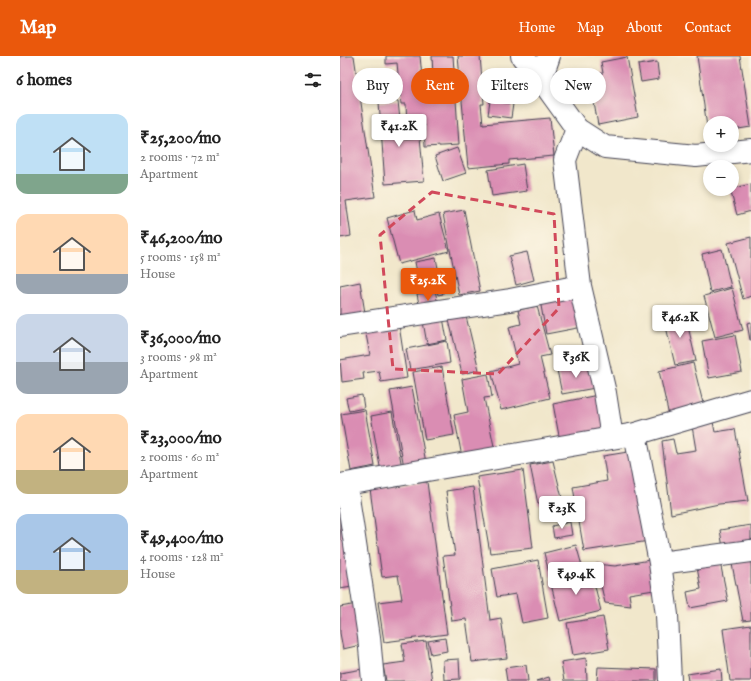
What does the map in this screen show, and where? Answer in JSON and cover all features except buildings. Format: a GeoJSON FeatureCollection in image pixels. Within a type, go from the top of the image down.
{"type":"FeatureCollection","features":[{"type":"Feature","properties":{"kind":"street"},"geometry":{"type":"LineString","coordinates":[[522,56],[532,68]]}},
{"type":"Feature","properties":{"kind":"street"},"geometry":{"type":"LineString","coordinates":[[542,76],[549,56]]}},
{"type":"Feature","properties":{"kind":"street"},"geometry":{"type":"LineString","coordinates":[[542,80],[576,129],[605,147],[696,156],[751,150]]}},
{"type":"Feature","properties":{"kind":"street"},"geometry":{"type":"LineString","coordinates":[[576,129],[564,160],[580,286],[605,393],[612,438]]}},
{"type":"Feature","properties":{"kind":"street"},"geometry":{"type":"LineString","coordinates":[[340,326],[502,302],[580,286]]}},
{"type":"Feature","properties":{"kind":"street"},"geometry":{"type":"LineString","coordinates":[[373,681],[369,636],[343,485],[635,434],[751,400]]}},
{"type":"Feature","properties":{"kind":"street"},"geometry":{"type":"LineString","coordinates":[[635,434],[660,563],[667,615],[670,681]]}},
{"type":"Feature","properties":{"kind":"street"},"geometry":{"type":"LineString","coordinates":[[660,563],[751,551]]}},
{"type":"Feature","properties":{"kind":"highlighted area"},"geometry":{"type":"Polygon","coordinates":[[[432,192],[554,214],[559,308],[498,374],[393,369],[380,235],[432,192]]]}}]}
